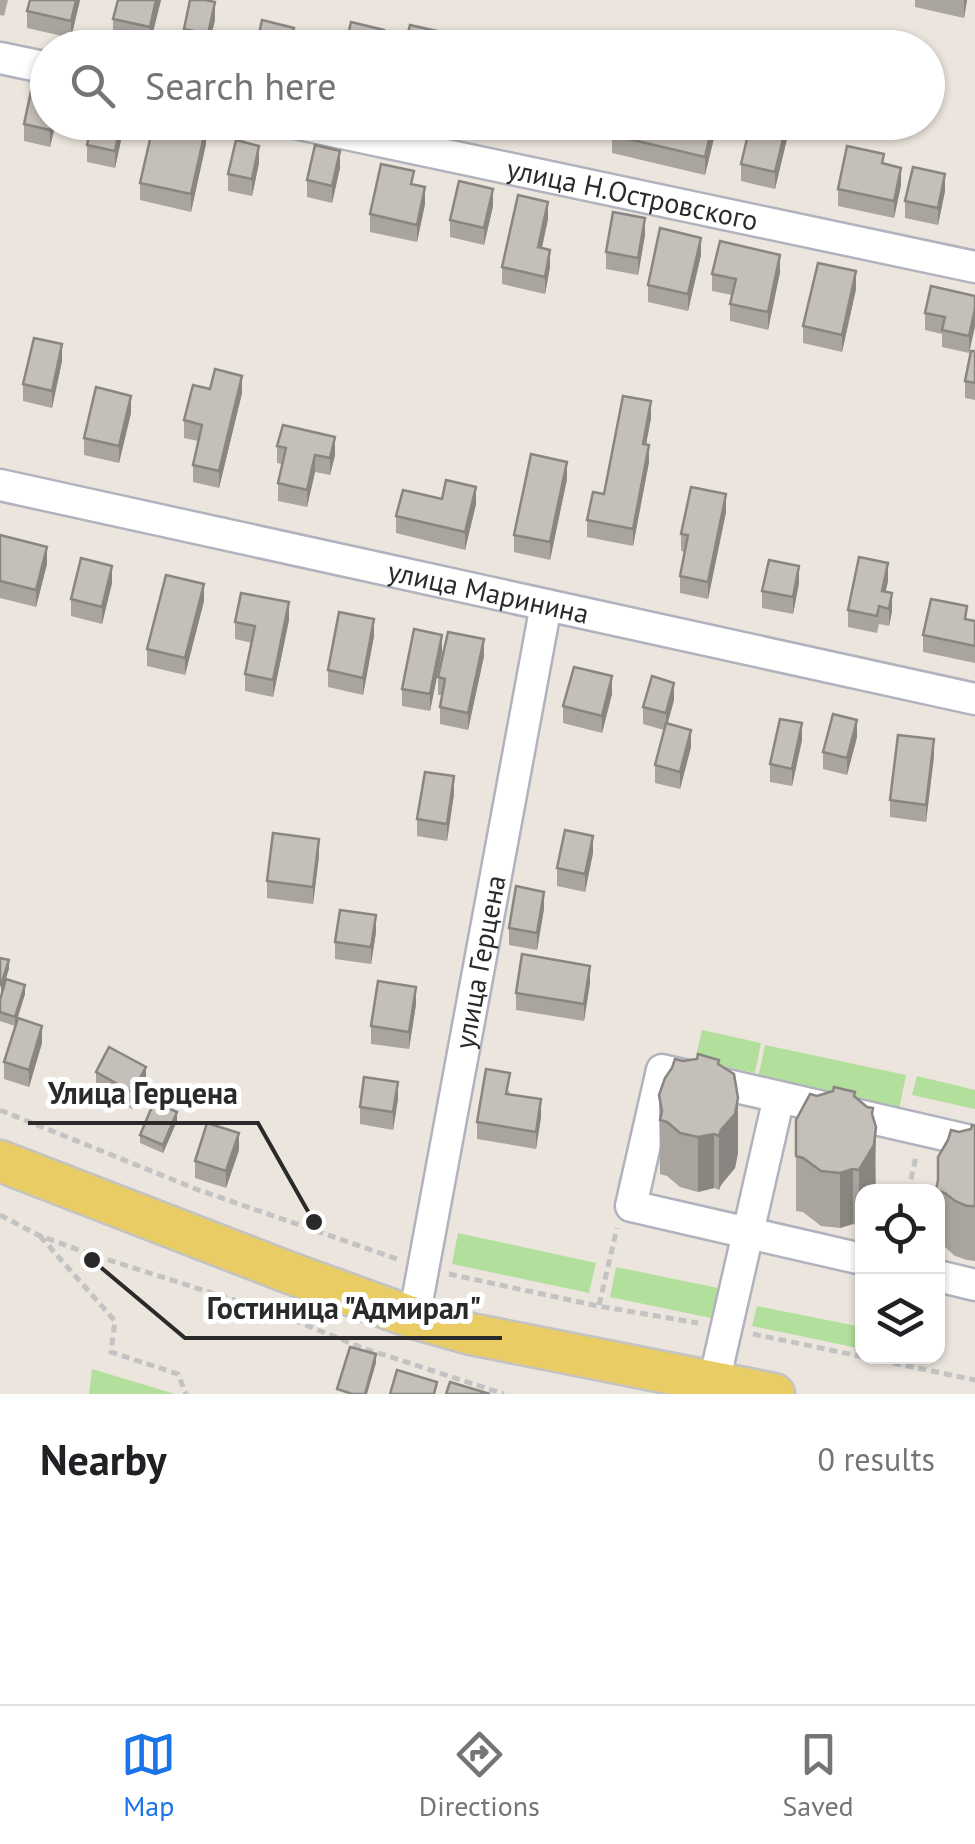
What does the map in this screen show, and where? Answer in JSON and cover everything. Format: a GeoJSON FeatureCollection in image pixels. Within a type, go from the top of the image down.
{"type":"FeatureCollection","features":[{"type":"Feature","properties":{"kind":"main road"},"geometry":{"type":"LineString","coordinates":[[0,1162],[414,1318],[471,1334],[774,1394]]}},
{"type":"Feature","properties":{"kind":"street"},"geometry":{"type":"LineString","coordinates":[[0,58],[30,64]]}},
{"type":"Feature","properties":{"kind":"street","name":"улица Н.Островского"},"geometry":{"type":"LineString","coordinates":[[375,140],[975,267]]}},
{"type":"Feature","properties":{"kind":"street","name":"улица Маринина"},"geometry":{"type":"LineString","coordinates":[[0,485],[975,698]]}},
{"type":"Feature","properties":{"kind":"street","name":"улица Герцена"},"geometry":{"type":"LineString","coordinates":[[414,1318],[546,604]]}},
{"type":"Feature","properties":{"kind":"street"},"geometry":{"type":"LineString","coordinates":[[855,1257],[631,1206],[662,1070],[975,1142]]}},
{"type":"Feature","properties":{"kind":"street"},"geometry":{"type":"LineString","coordinates":[[714,1382],[779,1097]]}},
{"type":"Feature","properties":{"kind":"street"},"geometry":{"type":"LineString","coordinates":[[945,1278],[975,1285]]}},
{"type":"Feature","properties":{"kind":"path"},"geometry":{"type":"LineString","coordinates":[[0,1110],[196,1189],[423,1268]]}},
{"type":"Feature","properties":{"kind":"path"},"geometry":{"type":"LineString","coordinates":[[910,1184],[922,1130]]}},
{"type":"Feature","properties":{"kind":"path"},"geometry":{"type":"LineString","coordinates":[[598,1306],[620,1216],[631,1206]]}},
{"type":"Feature","properties":{"kind":"path"},"geometry":{"type":"LineString","coordinates":[[0,1214],[38,1235],[90,1254],[281,1315],[360,1347],[504,1394]]}},
{"type":"Feature","properties":{"kind":"path"},"geometry":{"type":"LineString","coordinates":[[38,1235],[115,1321],[111,1352],[178,1374],[186,1394]]}},
{"type":"Feature","properties":{"kind":"green space"},"geometry":{"type":"Polygon","coordinates":[[[702,1030],[761,1043],[755,1073],[695,1060],[702,1030]]]}},
{"type":"Feature","properties":{"kind":"green space"},"geometry":{"type":"Polygon","coordinates":[[[765,1045],[906,1075],[899,1109],[758,1078],[765,1045]]]}},
{"type":"Feature","properties":{"kind":"green space"},"geometry":{"type":"Polygon","coordinates":[[[917,1076],[975,1090],[975,1109],[912,1095],[917,1076]]]}},
{"type":"Feature","properties":{"kind":"green space"},"geometry":{"type":"Polygon","coordinates":[[[458,1233],[596,1263],[589,1293],[452,1264],[458,1233]]]}},
{"type":"Feature","properties":{"kind":"green space"},"geometry":{"type":"Polygon","coordinates":[[[616,1267],[718,1288],[711,1318],[610,1297],[616,1267]]]}},
{"type":"Feature","properties":{"kind":"green space"},"geometry":{"type":"Polygon","coordinates":[[[757,1306],[855,1326],[855,1348],[752,1326],[757,1306]]]}},
{"type":"Feature","properties":{"kind":"green space"},"geometry":{"type":"Polygon","coordinates":[[[92,1369],[175,1394],[89,1394],[92,1369]]]}},
{"type":"Feature","properties":{"kind":"building"},"geometry":{"type":"Polygon","coordinates":[[[30,0],[76,0],[71,21],[27,11],[30,0]]]}},
{"type":"Feature","properties":{"kind":"building"},"geometry":{"type":"Polygon","coordinates":[[[118,0],[156,0],[150,27],[113,19],[118,0]]]}},
{"type":"Feature","properties":{"kind":"building"},"geometry":{"type":"Polygon","coordinates":[[[190,0],[215,2],[209,30],[184,29],[190,0]]]}},
{"type":"Feature","properties":{"kind":"building"},"geometry":{"type":"Polygon","coordinates":[[[262,20],[294,28],[294,30],[260,30],[262,20]]]}},
{"type":"Feature","properties":{"kind":"building"},"geometry":{"type":"Polygon","coordinates":[[[351,22],[384,30],[349,30],[351,22]]]}},
{"type":"Feature","properties":{"kind":"building"},"geometry":{"type":"Polygon","coordinates":[[[30,96],[30,125],[24,124],[30,96]]]}},
{"type":"Feature","properties":{"kind":"building"},"geometry":{"type":"Polygon","coordinates":[[[88,140],[117,140],[115,151],[87,145],[88,140]]]}},
{"type":"Feature","properties":{"kind":"building"},"geometry":{"type":"Polygon","coordinates":[[[150,140],[203,140],[191,194],[140,183],[150,140]]]}},
{"type":"Feature","properties":{"kind":"building"},"geometry":{"type":"Polygon","coordinates":[[[236,140],[259,146],[252,179],[228,174],[236,140]]]}},
{"type":"Feature","properties":{"kind":"building"},"geometry":{"type":"Polygon","coordinates":[[[633,140],[709,140],[705,157],[633,140]]]}},
{"type":"Feature","properties":{"kind":"building"},"geometry":{"type":"Polygon","coordinates":[[[747,140],[783,140],[775,172],[741,164],[747,140]]]}},
{"type":"Feature","properties":{"kind":"building"},"geometry":{"type":"Polygon","coordinates":[[[315,145],[340,151],[332,186],[307,180],[315,145]]]}},
{"type":"Feature","properties":{"kind":"building"},"geometry":{"type":"Polygon","coordinates":[[[847,146],[884,154],[882,163],[901,168],[894,201],[838,189],[847,146]]]}},
{"type":"Feature","properties":{"kind":"building"},"geometry":{"type":"Polygon","coordinates":[[[381,164],[414,171],[411,184],[425,187],[417,225],[370,214],[381,164]]]}},
{"type":"Feature","properties":{"kind":"building"},"geometry":{"type":"Polygon","coordinates":[[[913,167],[945,174],[938,208],[905,201],[913,167]]]}},
{"type":"Feature","properties":{"kind":"building"},"geometry":{"type":"Polygon","coordinates":[[[459,181],[493,189],[484,228],[450,220],[459,181]]]}},
{"type":"Feature","properties":{"kind":"building"},"geometry":{"type":"Polygon","coordinates":[[[518,195],[548,202],[538,247],[550,250],[545,277],[502,267],[518,195]]]}},
{"type":"Feature","properties":{"kind":"building"},"geometry":{"type":"Polygon","coordinates":[[[613,212],[645,218],[638,258],[606,252],[613,212]]]}},
{"type":"Feature","properties":{"kind":"building"},"geometry":{"type":"Polygon","coordinates":[[[660,228],[701,238],[688,294],[648,285],[660,228]]]}},
{"type":"Feature","properties":{"kind":"building"},"geometry":{"type":"Polygon","coordinates":[[[720,241],[780,255],[768,312],[730,304],[736,279],[712,274],[720,241]]]}},
{"type":"Feature","properties":{"kind":"building"},"geometry":{"type":"Polygon","coordinates":[[[818,263],[856,271],[842,335],[803,326],[818,263]]]}},
{"type":"Feature","properties":{"kind":"building"},"geometry":{"type":"Polygon","coordinates":[[[931,286],[975,296],[969,336],[942,330],[945,317],[925,313],[931,286]]]}},
{"type":"Feature","properties":{"kind":"building"},"geometry":{"type":"Polygon","coordinates":[[[34,338],[62,344],[52,391],[23,384],[34,338]]]}},
{"type":"Feature","properties":{"kind":"building"},"geometry":{"type":"Polygon","coordinates":[[[971,351],[975,351],[975,383],[965,381],[971,351]]]}},
{"type":"Feature","properties":{"kind":"building"},"geometry":{"type":"Polygon","coordinates":[[[215,369],[242,376],[219,471],[193,465],[202,425],[184,420],[193,385],[210,389],[215,369]]]}},
{"type":"Feature","properties":{"kind":"building"},"geometry":{"type":"Polygon","coordinates":[[[96,387],[131,396],[119,446],[84,438],[96,387]]]}},
{"type":"Feature","properties":{"kind":"building"},"geometry":{"type":"Polygon","coordinates":[[[623,396],[651,401],[643,444],[649,445],[633,529],[587,520],[593,492],[604,494],[623,396]]]}},
{"type":"Feature","properties":{"kind":"building"},"geometry":{"type":"Polygon","coordinates":[[[283,425],[335,437],[330,458],[315,455],[307,490],[278,483],[286,448],[277,446],[283,425]]]}},
{"type":"Feature","properties":{"kind":"building"},"geometry":{"type":"Polygon","coordinates":[[[531,454],[567,462],[550,542],[514,535],[531,454]]]}},
{"type":"Feature","properties":{"kind":"building"},"geometry":{"type":"Polygon","coordinates":[[[446,480],[476,487],[465,532],[396,516],[403,490],[442,499],[446,480]]]}},
{"type":"Feature","properties":{"kind":"building"},"geometry":{"type":"Polygon","coordinates":[[[691,487],[726,494],[708,582],[680,576],[688,535],[681,534],[691,487]]]}},
{"type":"Feature","properties":{"kind":"building"},"geometry":{"type":"Polygon","coordinates":[[[0,535],[47,547],[36,590],[0,581],[0,535]]]}},
{"type":"Feature","properties":{"kind":"building"},"geometry":{"type":"Polygon","coordinates":[[[859,557],[888,563],[882,591],[892,593],[889,609],[879,606],[877,616],[848,610],[859,557]]]}},
{"type":"Feature","properties":{"kind":"building"},"geometry":{"type":"Polygon","coordinates":[[[81,558],[112,566],[102,607],[71,599],[81,558]]]}},
{"type":"Feature","properties":{"kind":"building"},"geometry":{"type":"Polygon","coordinates":[[[769,560],[799,566],[793,597],[762,591],[769,560]]]}},
{"type":"Feature","properties":{"kind":"building"},"geometry":{"type":"Polygon","coordinates":[[[166,575],[204,584],[185,658],[147,649],[166,575]]]}},
{"type":"Feature","properties":{"kind":"building"},"geometry":{"type":"Polygon","coordinates":[[[241,593],[289,602],[273,680],[245,674],[255,626],[235,622],[241,593]]]}},
{"type":"Feature","properties":{"kind":"building"},"geometry":{"type":"Polygon","coordinates":[[[931,599],[967,606],[965,619],[975,621],[975,646],[923,635],[931,599]]]}},
{"type":"Feature","properties":{"kind":"building"},"geometry":{"type":"Polygon","coordinates":[[[339,612],[374,619],[363,678],[328,670],[339,612]]]}},
{"type":"Feature","properties":{"kind":"building"},"geometry":{"type":"Polygon","coordinates":[[[414,629],[442,635],[430,694],[402,689],[414,629]]]}},
{"type":"Feature","properties":{"kind":"building"},"geometry":{"type":"Polygon","coordinates":[[[448,632],[484,639],[468,713],[440,707],[445,679],[438,677],[448,632]]]}},
{"type":"Feature","properties":{"kind":"building"},"geometry":{"type":"Polygon","coordinates":[[[574,667],[612,676],[602,716],[563,706],[574,667]]]}},
{"type":"Feature","properties":{"kind":"building"},"geometry":{"type":"Polygon","coordinates":[[[652,676],[674,683],[666,713],[643,707],[652,676]]]}},
{"type":"Feature","properties":{"kind":"building"},"geometry":{"type":"Polygon","coordinates":[[[833,714],[857,720],[847,758],[823,752],[833,714]]]}},
{"type":"Feature","properties":{"kind":"building"},"geometry":{"type":"Polygon","coordinates":[[[780,719],[802,723],[792,769],[770,764],[780,719]]]}},
{"type":"Feature","properties":{"kind":"building"},"geometry":{"type":"Polygon","coordinates":[[[666,723],[691,730],[680,772],[655,765],[666,723]]]}},
{"type":"Feature","properties":{"kind":"building"},"geometry":{"type":"Polygon","coordinates":[[[898,735],[934,739],[926,805],[890,800],[898,735]]]}},
{"type":"Feature","properties":{"kind":"building"},"geometry":{"type":"Polygon","coordinates":[[[425,772],[454,776],[447,824],[417,819],[425,772]]]}},
{"type":"Feature","properties":{"kind":"building"},"geometry":{"type":"Polygon","coordinates":[[[565,830],[593,836],[585,874],[557,868],[565,830]]]}},
{"type":"Feature","properties":{"kind":"building"},"geometry":{"type":"Polygon","coordinates":[[[273,833],[319,839],[313,887],[267,881],[273,833]]]}},
{"type":"Feature","properties":{"kind":"building"},"geometry":{"type":"Polygon","coordinates":[[[516,886],[544,892],[537,933],[509,928],[516,886]]]}},
{"type":"Feature","properties":{"kind":"building"},"geometry":{"type":"Polygon","coordinates":[[[340,910],[376,915],[371,947],[335,942],[340,910]]]}},
{"type":"Feature","properties":{"kind":"building"},"geometry":{"type":"Polygon","coordinates":[[[522,954],[590,966],[584,1004],[516,993],[522,954]]]}},
{"type":"Feature","properties":{"kind":"building"},"geometry":{"type":"Polygon","coordinates":[[[0,958],[9,960],[1,985],[0,985],[0,958]]]}},
{"type":"Feature","properties":{"kind":"building"},"geometry":{"type":"Polygon","coordinates":[[[6,979],[25,985],[15,1017],[0,1012],[6,979]]]}},
{"type":"Feature","properties":{"kind":"building"},"geometry":{"type":"Polygon","coordinates":[[[378,981],[416,987],[409,1032],[371,1026],[378,981]]]}},
{"type":"Feature","properties":{"kind":"building"},"geometry":{"type":"Polygon","coordinates":[[[18,1018],[42,1026],[29,1070],[4,1062],[18,1018]]]}},
{"type":"Feature","properties":{"kind":"building"},"geometry":{"type":"Polygon","coordinates":[[[109,1047],[146,1067],[132,1092],[96,1072],[109,1047]]]}},
{"type":"Feature","properties":{"kind":"building"},"geometry":{"type":"Polygon","coordinates":[[[698,1054],[719,1060],[718,1064],[734,1074],[738,1098],[735,1114],[719,1136],[680,1133],[660,1120],[659,1095],[675,1059],[697,1059],[698,1054]]]}},
{"type":"Feature","properties":{"kind":"building"},"geometry":{"type":"Polygon","coordinates":[[[486,1069],[510,1073],[506,1094],[541,1099],[536,1132],[477,1122],[486,1069]]]}},
{"type":"Feature","properties":{"kind":"building"},"geometry":{"type":"Polygon","coordinates":[[[364,1077],[398,1082],[393,1112],[360,1107],[364,1077]]]}},
{"type":"Feature","properties":{"kind":"building"},"geometry":{"type":"Polygon","coordinates":[[[834,1087],[855,1092],[854,1096],[873,1108],[874,1145],[859,1170],[821,1171],[796,1156],[796,1120],[810,1094],[817,1096],[833,1091],[834,1087]]]}},
{"type":"Feature","properties":{"kind":"building"},"geometry":{"type":"Polygon","coordinates":[[[154,1102],[177,1112],[163,1145],[140,1135],[154,1102]]]}},
{"type":"Feature","properties":{"kind":"building"},"geometry":{"type":"Polygon","coordinates":[[[207,1123],[239,1133],[226,1171],[195,1161],[207,1123]]]}},
{"type":"Feature","properties":{"kind":"building"},"geometry":{"type":"Polygon","coordinates":[[[975,1126],[975,1206],[967,1206],[945,1193],[945,1184],[937,1184],[938,1157],[951,1130],[975,1126]]]}},
{"type":"Feature","properties":{"kind":"building"},"geometry":{"type":"Polygon","coordinates":[[[350,1347],[376,1354],[365,1394],[337,1389],[350,1347]]]}},
{"type":"Feature","properties":{"kind":"building"},"geometry":{"type":"Polygon","coordinates":[[[397,1370],[437,1382],[434,1394],[390,1394],[397,1370]]]}},
{"type":"Feature","properties":{"kind":"building"},"geometry":{"type":"Polygon","coordinates":[[[450,1382],[490,1394],[446,1394],[450,1382]]]}},
{"type":"Feature","properties":{"kind":"place","name":"Улица Герцена"},"geometry":{"type":"Point","coordinates":[314,1222]}},
{"type":"Feature","properties":{"kind":"place","name":"Гостиница \"Адмирал\""},"geometry":{"type":"Point","coordinates":[92,1260]}}]}
